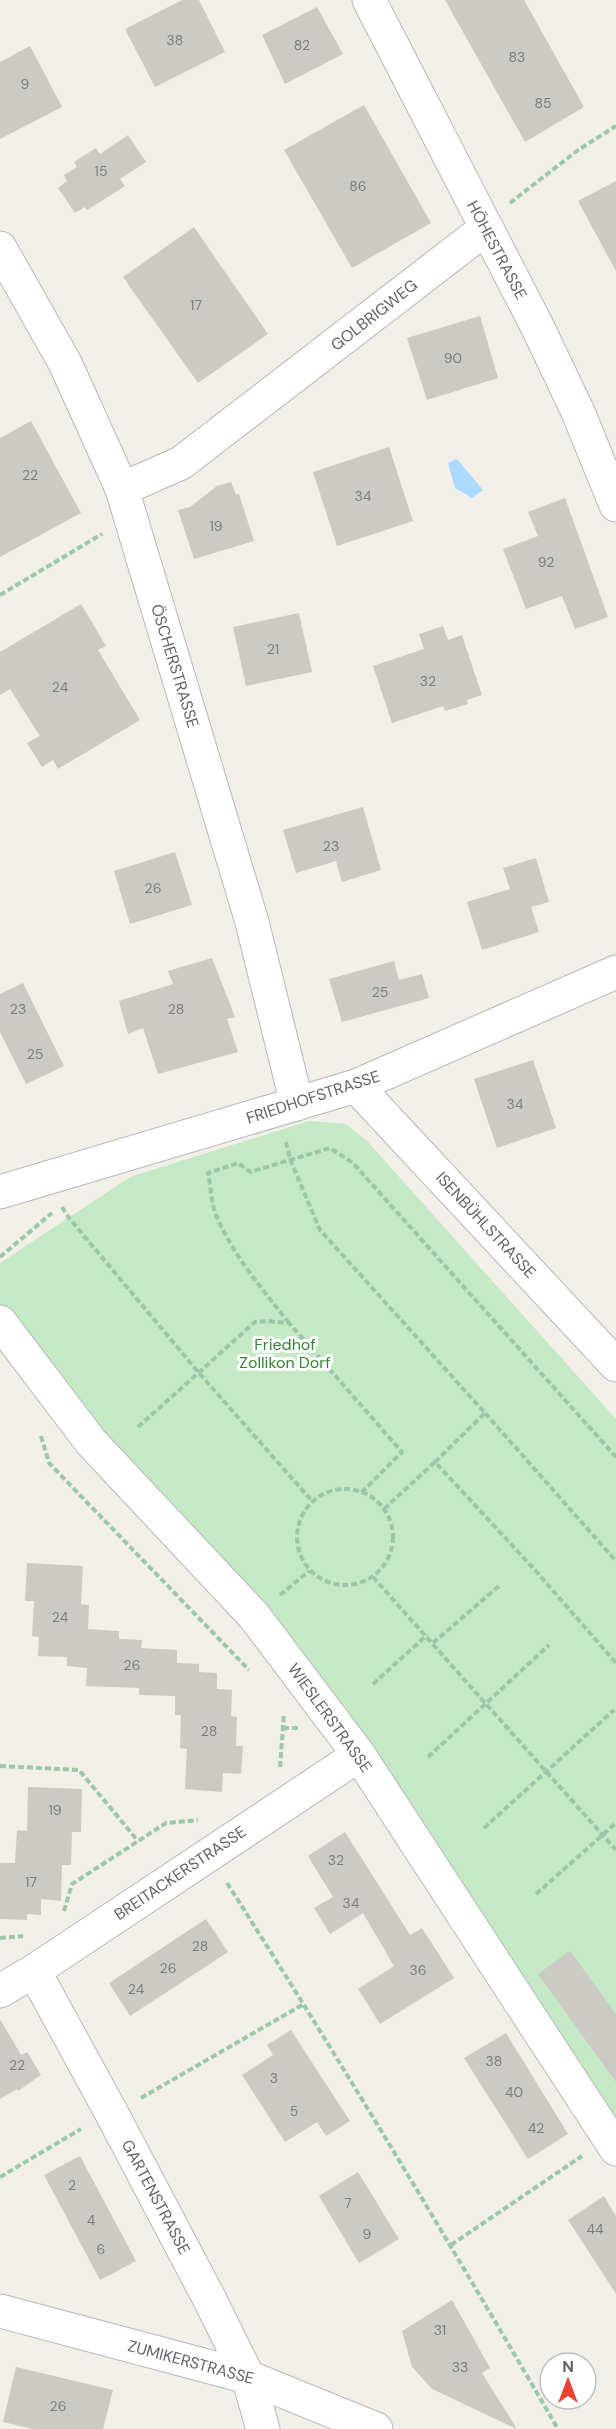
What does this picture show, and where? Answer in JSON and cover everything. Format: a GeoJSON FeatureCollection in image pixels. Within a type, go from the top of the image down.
{"type":"FeatureCollection","features":[{"type":"Feature","properties":{"kind":"street","name":"HÖHESTRASSE"},"geometry":{"type":"LineString","coordinates":[[369,0],[537,326],[573,401],[616,505]]}},
{"type":"Feature","properties":{"kind":"street","name":"GOLBRIGWEG"},"geometry":{"type":"LineString","coordinates":[[122,489],[182,463],[485,229]]}},
{"type":"Feature","properties":{"kind":"street","name":"ÖSCHERSTRASSE"},"geometry":{"type":"LineString","coordinates":[[0,248],[65,363],[122,489],[252,922],[287,1107]]}},
{"type":"Feature","properties":{"kind":"street","name":"FRIEDHOFSTRASSE"},"geometry":{"type":"LineString","coordinates":[[0,1192],[356,1086],[616,972]]}},
{"type":"Feature","properties":{"kind":"street","name":"ISENBÜHLSTRASSE"},"geometry":{"type":"LineString","coordinates":[[356,1086],[616,1365]]}},
{"type":"Feature","properties":{"kind":"street","name":"WIESLERSTRASSE"},"geometry":{"type":"LineString","coordinates":[[0,1322],[91,1442],[254,1616],[359,1755],[613,2143]]}},
{"type":"Feature","properties":{"kind":"street","name":"BREITACKERSTRASSE"},"geometry":{"type":"LineString","coordinates":[[0,1991],[34,1971],[208,1853],[359,1755]]}},
{"type":"Feature","properties":{"kind":"street","name":"GARTENSTRASSE"},"geometry":{"type":"LineString","coordinates":[[34,1971],[111,2112],[248,2377],[263,2429]]}},
{"type":"Feature","properties":{"kind":"street","name":"ZUMIKERSTRASSE"},"geometry":{"type":"LineString","coordinates":[[0,2311],[248,2377],[376,2429]]}},
{"type":"Feature","properties":{"kind":"path"},"geometry":{"type":"LineString","coordinates":[[485,229],[512,201],[578,150],[616,126]]}},
{"type":"Feature","properties":{"kind":"path"},"geometry":{"type":"LineString","coordinates":[[0,595],[107,530]]}},
{"type":"Feature","properties":{"kind":"path"},"geometry":{"type":"LineString","coordinates":[[287,1107],[290,1159],[320,1230],[616,1561]]}},
{"type":"Feature","properties":{"kind":"path"},"geometry":{"type":"LineString","coordinates":[[361,1493],[402,1452],[252,1278],[215,1213],[208,1173],[238,1163],[250,1172],[330,1148],[353,1163],[616,1457]]}},
{"type":"Feature","properties":{"kind":"path"},"geometry":{"type":"LineString","coordinates":[[0,1257],[61,1205],[69,1218],[199,1373],[312,1501]]}},
{"type":"Feature","properties":{"kind":"path"},"geometry":{"type":"LineString","coordinates":[[138,1427],[255,1322],[289,1323]]}},
{"type":"Feature","properties":{"kind":"path"},"geometry":{"type":"LineString","coordinates":[[384,1509],[485,1413]]}},
{"type":"Feature","properties":{"kind":"path"},"geometry":{"type":"LineString","coordinates":[[41,1434],[49,1463],[252,1673]]}},
{"type":"Feature","properties":{"kind":"path"},"geometry":{"type":"LineString","coordinates":[[435,1461],[616,1663]]}},
{"type":"Feature","properties":{"kind":"path"},"geometry":{"type":"LineString","coordinates":[[348,1489],[361,1493],[367,1494],[384,1509],[392,1527],[393,1545],[388,1559],[373,1577],[360,1583],[342,1586],[322,1581],[309,1571],[298,1552],[296,1531],[301,1516],[312,1501],[330,1491],[348,1489]]}},
{"type":"Feature","properties":{"kind":"path"},"geometry":{"type":"LineString","coordinates":[[373,1577],[616,1850]]}},
{"type":"Feature","properties":{"kind":"path"},"geometry":{"type":"LineString","coordinates":[[433,1643],[499,1586]]}},
{"type":"Feature","properties":{"kind":"path"},"geometry":{"type":"LineString","coordinates":[[373,1684],[426,1635]]}},
{"type":"Feature","properties":{"kind":"path"},"geometry":{"type":"LineString","coordinates":[[428,1757],[549,1645]]}},
{"type":"Feature","properties":{"kind":"path"},"geometry":{"type":"LineString","coordinates":[[279,1776],[285,1707]]}},
{"type":"Feature","properties":{"kind":"path"},"geometry":{"type":"LineString","coordinates":[[484,1828],[614,1710]]}},
{"type":"Feature","properties":{"kind":"path"},"geometry":{"type":"LineString","coordinates":[[0,1767],[79,1770],[138,1841]]}},
{"type":"Feature","properties":{"kind":"path"},"geometry":{"type":"LineString","coordinates":[[63,1914],[72,1884],[166,1822],[207,1819]]}},
{"type":"Feature","properties":{"kind":"path"},"geometry":{"type":"LineString","coordinates":[[536,1894],[616,1822]]}},
{"type":"Feature","properties":{"kind":"path"},"geometry":{"type":"LineString","coordinates":[[208,1853],[304,2004],[451,2245],[558,2429]]}},
{"type":"Feature","properties":{"kind":"path"},"geometry":{"type":"LineString","coordinates":[[0,1938],[27,1936]]}},
{"type":"Feature","properties":{"kind":"path"},"geometry":{"type":"LineString","coordinates":[[151,2093],[304,2004]]}},
{"type":"Feature","properties":{"kind":"path"},"geometry":{"type":"LineString","coordinates":[[0,2177],[111,2112]]}},
{"type":"Feature","properties":{"kind":"path"},"geometry":{"type":"LineString","coordinates":[[451,2245],[613,2143]]}},
{"type":"Feature","properties":{"kind":"green space","name":"Friedhof Zollikon Dorf"},"geometry":{"type":"Polygon","coordinates":[[[309,1121],[346,1124],[367,1141],[616,1419],[616,2149],[359,1755],[0,1322],[0,1263],[130,1177],[309,1121]]]}},
{"type":"Feature","properties":{"kind":"water"},"geometry":{"type":"Polygon","coordinates":[[[457,459],[483,490],[472,498],[455,488],[448,463],[457,459]]]}},
{"type":"Feature","properties":{"kind":"building"},"geometry":{"type":"Polygon","coordinates":[[[182,0],[199,0],[225,52],[155,87],[125,29],[182,0]]]}},
{"type":"Feature","properties":{"kind":"building"},"geometry":{"type":"Polygon","coordinates":[[[445,0],[524,0],[584,107],[525,142],[445,0]]]}},
{"type":"Feature","properties":{"kind":"building"},"geometry":{"type":"Polygon","coordinates":[[[317,7],[343,54],[285,84],[262,35],[317,7]]]}},
{"type":"Feature","properties":{"kind":"building"},"geometry":{"type":"Polygon","coordinates":[[[30,46],[62,107],[0,139],[0,62],[30,46]]]}},
{"type":"Feature","properties":{"kind":"building"},"geometry":{"type":"Polygon","coordinates":[[[364,105],[431,223],[352,268],[284,150],[364,105]]]}},
{"type":"Feature","properties":{"kind":"building"},"geometry":{"type":"Polygon","coordinates":[[[128,135],[146,162],[120,179],[125,186],[87,210],[85,207],[75,213],[58,188],[67,181],[64,175],[77,167],[74,162],[96,148],[100,154],[128,135]]]}},
{"type":"Feature","properties":{"kind":"building"},"geometry":{"type":"Polygon","coordinates":[[[616,181],[616,271],[578,201],[616,181]]]}},
{"type":"Feature","properties":{"kind":"building"},"geometry":{"type":"Polygon","coordinates":[[[194,227],[268,334],[198,383],[123,277],[194,227]]]}},
{"type":"Feature","properties":{"kind":"building"},"geometry":{"type":"Polygon","coordinates":[[[480,316],[498,378],[427,400],[407,338],[480,316]]]}},
{"type":"Feature","properties":{"kind":"building"},"geometry":{"type":"Polygon","coordinates":[[[31,421],[81,513],[0,557],[0,438],[31,421]]]}},
{"type":"Feature","properties":{"kind":"building"},"geometry":{"type":"Polygon","coordinates":[[[389,447],[413,521],[337,546],[313,472],[389,447]]]}},
{"type":"Feature","properties":{"kind":"building"},"geometry":{"type":"Polygon","coordinates":[[[231,482],[236,495],[239,494],[254,541],[194,559],[178,510],[190,507],[217,486],[231,482]]]}},
{"type":"Feature","properties":{"kind":"building"},"geometry":{"type":"Polygon","coordinates":[[[565,498],[608,617],[575,629],[562,596],[526,609],[503,549],[538,536],[528,512],[565,498]]]}},
{"type":"Feature","properties":{"kind":"building"},"geometry":{"type":"Polygon","coordinates":[[[81,604],[106,646],[98,650],[140,720],[58,769],[53,760],[42,767],[27,743],[40,736],[10,689],[0,695],[0,652],[81,604]]]}},
{"type":"Feature","properties":{"kind":"building"},"geometry":{"type":"Polygon","coordinates":[[[299,613],[312,672],[246,686],[233,627],[299,613]]]}},
{"type":"Feature","properties":{"kind":"building"},"geometry":{"type":"Polygon","coordinates":[[[443,626],[448,640],[462,635],[482,695],[467,700],[468,704],[445,711],[443,706],[392,723],[373,666],[424,649],[419,634],[443,626]]]}},
{"type":"Feature","properties":{"kind":"building"},"geometry":{"type":"Polygon","coordinates":[[[363,807],[381,870],[342,882],[336,861],[296,873],[283,830],[363,807]]]}},
{"type":"Feature","properties":{"kind":"building"},"geometry":{"type":"Polygon","coordinates":[[[175,852],[192,905],[130,924],[114,871],[175,852]]]}},
{"type":"Feature","properties":{"kind":"building"},"geometry":{"type":"Polygon","coordinates":[[[536,858],[549,902],[531,907],[539,932],[482,950],[467,902],[510,889],[503,868],[536,858]]]}},
{"type":"Feature","properties":{"kind":"building"},"geometry":{"type":"Polygon","coordinates":[[[212,958],[235,1017],[227,1019],[238,1052],[158,1074],[143,1028],[128,1034],[119,1001],[173,984],[168,971],[212,958]]]}},
{"type":"Feature","properties":{"kind":"building"},"geometry":{"type":"Polygon","coordinates":[[[394,961],[399,980],[422,974],[429,998],[342,1022],[329,979],[394,961]]]}},
{"type":"Feature","properties":{"kind":"building"},"geometry":{"type":"Polygon","coordinates":[[[23,983],[64,1066],[26,1084],[0,1032],[0,994],[23,983]]]}},
{"type":"Feature","properties":{"kind":"building"},"geometry":{"type":"Polygon","coordinates":[[[533,1060],[556,1128],[497,1148],[474,1079],[533,1060]]]}},
{"type":"Feature","properties":{"kind":"building"},"geometry":{"type":"Polygon","coordinates":[[[27,1563],[83,1566],[81,1604],[89,1605],[88,1629],[119,1631],[119,1639],[142,1640],[141,1648],[177,1650],[177,1663],[199,1664],[199,1672],[217,1673],[217,1689],[232,1690],[231,1716],[237,1717],[236,1746],[243,1746],[241,1774],[223,1773],[222,1792],[185,1789],[187,1749],[180,1748],[181,1715],[175,1715],[175,1696],[139,1695],[139,1688],[86,1686],[87,1668],[67,1666],[67,1657],[38,1656],[39,1637],[32,1636],[34,1601],[25,1601],[27,1563]]]}},
{"type":"Feature","properties":{"kind":"building"},"geometry":{"type":"Polygon","coordinates":[[[28,1787],[82,1789],[81,1832],[72,1832],[71,1865],[62,1865],[61,1901],[41,1899],[41,1915],[27,1914],[27,1920],[0,1919],[0,1863],[15,1863],[17,1830],[27,1831],[28,1787]]]}},
{"type":"Feature","properties":{"kind":"building"},"geometry":{"type":"Polygon","coordinates":[[[345,1832],[410,1935],[422,1928],[454,1978],[380,2024],[358,1989],[394,1966],[363,1913],[330,1934],[314,1908],[333,1897],[308,1856],[345,1832]]]}},
{"type":"Feature","properties":{"kind":"building"},"geometry":{"type":"Polygon","coordinates":[[[206,1919],[228,1952],[130,2016],[109,1983],[206,1919]]]}},
{"type":"Feature","properties":{"kind":"building"},"geometry":{"type":"Polygon","coordinates":[[[570,1951],[616,2014],[616,2082],[538,1974],[570,1951]]]}},
{"type":"Feature","properties":{"kind":"building"},"geometry":{"type":"Polygon","coordinates":[[[0,2019],[21,2055],[27,2052],[41,2075],[18,2091],[17,2089],[0,2099],[0,2019]]]}},
{"type":"Feature","properties":{"kind":"building"},"geometry":{"type":"Polygon","coordinates":[[[291,2030],[350,2121],[326,2136],[317,2122],[285,2142],[242,2075],[273,2055],[267,2045],[291,2030]]]}},
{"type":"Feature","properties":{"kind":"building"},"geometry":{"type":"Polygon","coordinates":[[[506,2033],[568,2134],[528,2159],[464,2058],[506,2033]]]}},
{"type":"Feature","properties":{"kind":"building"},"geometry":{"type":"Polygon","coordinates":[[[80,2156],[136,2261],[100,2280],[44,2175],[80,2156]]]}},
{"type":"Feature","properties":{"kind":"building"},"geometry":{"type":"Polygon","coordinates":[[[358,2172],[399,2239],[359,2263],[319,2196],[358,2172]]]}},
{"type":"Feature","properties":{"kind":"building"},"geometry":{"type":"Polygon","coordinates":[[[604,2196],[616,2216],[616,2294],[568,2220],[604,2196]]]}},
{"type":"Feature","properties":{"kind":"building"},"geometry":{"type":"Polygon","coordinates":[[[452,2300],[490,2368],[482,2373],[517,2429],[432,2389],[412,2367],[402,2331],[452,2300]]]}},
{"type":"Feature","properties":{"kind":"building"},"geometry":{"type":"Polygon","coordinates":[[[16,2367],[113,2390],[103,2429],[33,2429],[3,2422],[16,2367]]]}}]}
